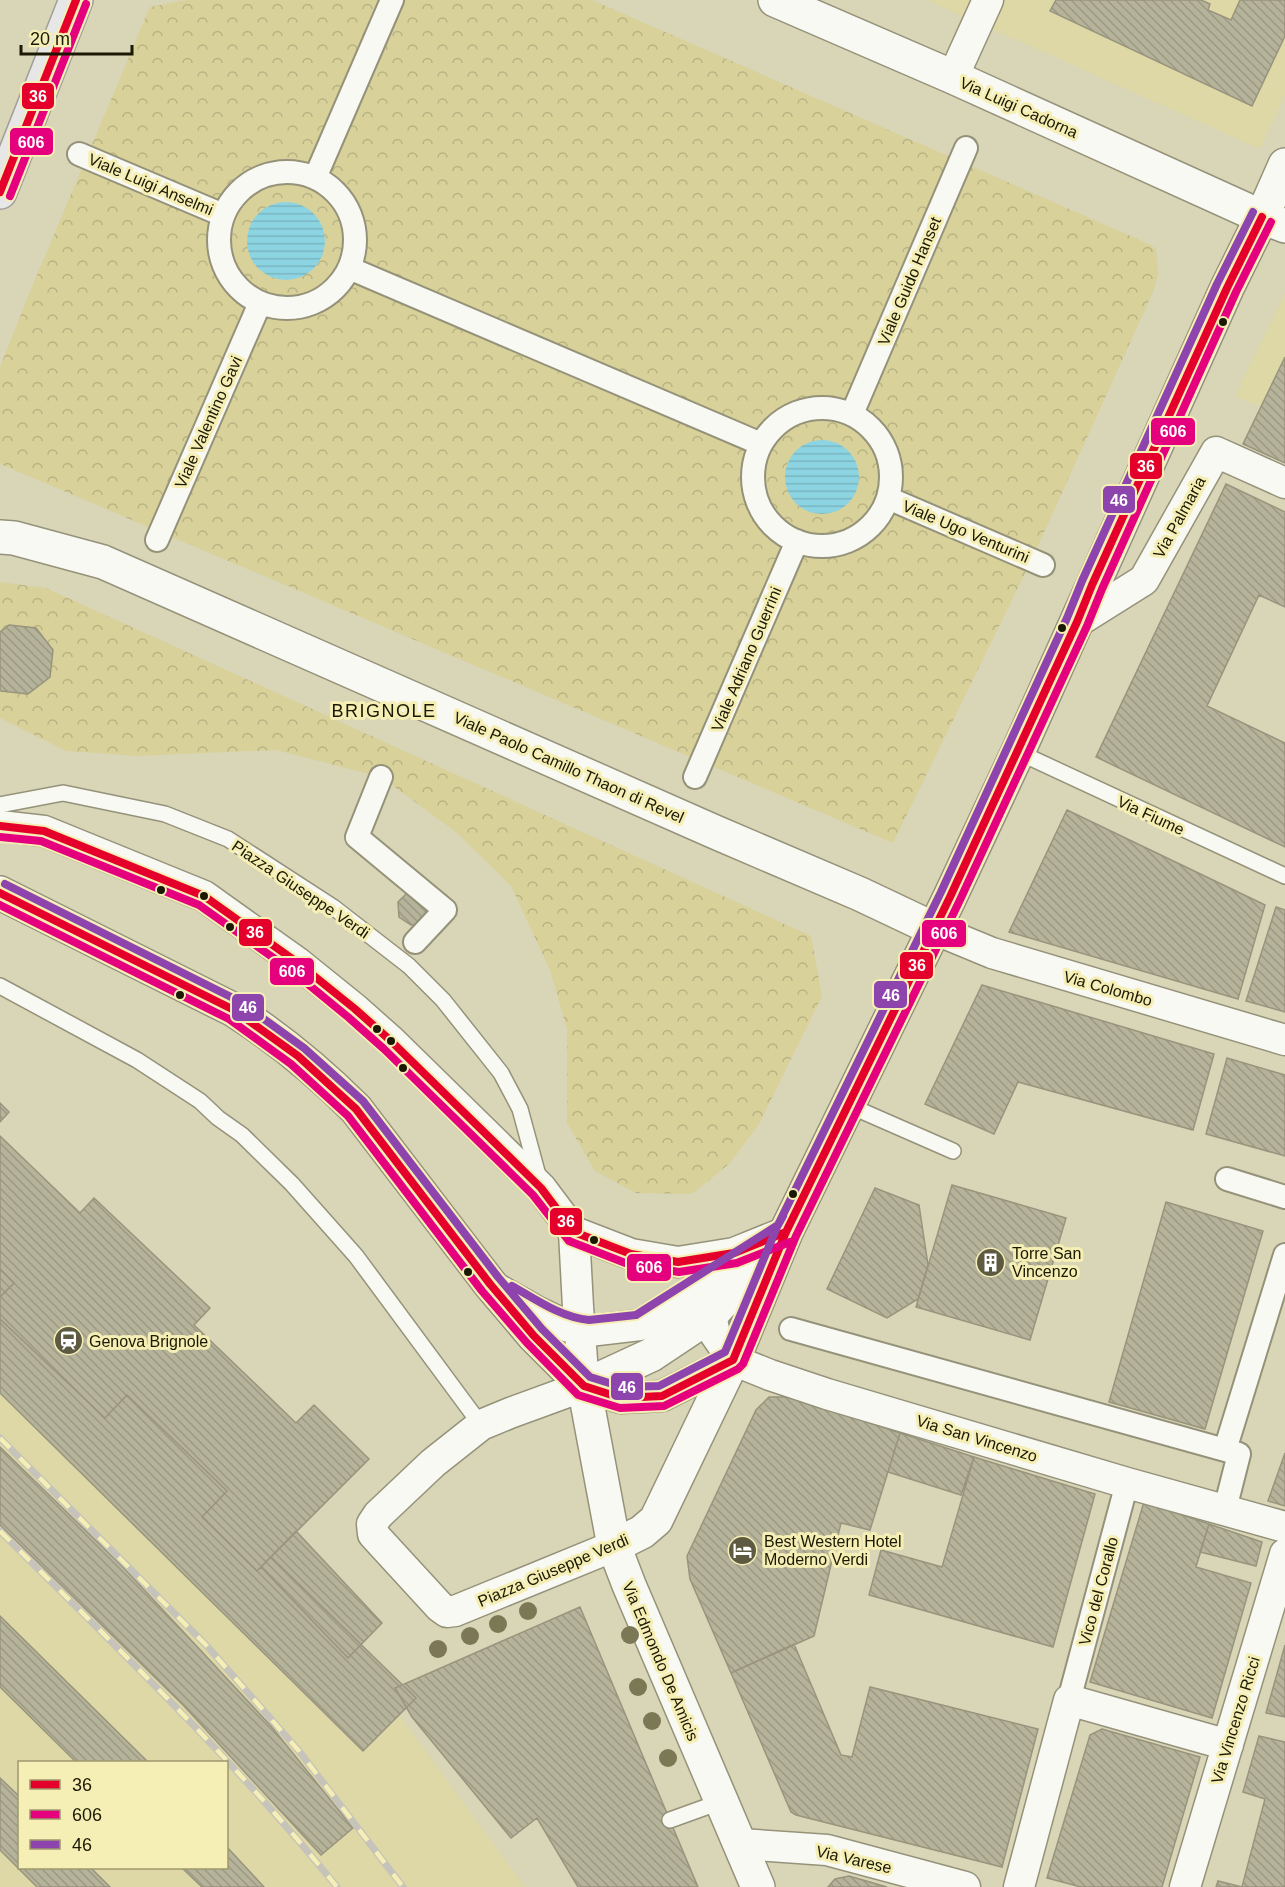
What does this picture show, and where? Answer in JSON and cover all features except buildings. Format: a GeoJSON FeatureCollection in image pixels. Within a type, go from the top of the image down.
{"type":"FeatureCollection","features":[{"type":"Feature","properties":{"kind":"main road"},"geometry":{"type":"LineString","coordinates":[[0,192],[76,0]]}},
{"type":"Feature","properties":{"kind":"street"},"geometry":{"type":"LineString","coordinates":[[315,178],[392,0]]}},
{"type":"Feature","properties":{"kind":"street","name":"Via Luigi Cadorna"},"geometry":{"type":"LineString","coordinates":[[775,0],[1274,221]]}},
{"type":"Feature","properties":{"kind":"street"},"geometry":{"type":"LineString","coordinates":[[953,77],[988,0]]}},
{"type":"Feature","properties":{"kind":"street","name":"Viale Guido Hanset"},"geometry":{"type":"LineString","coordinates":[[852,414],[966,148]]}},
{"type":"Feature","properties":{"kind":"street","name":"Viale Luigi Anselmi"},"geometry":{"type":"LineString","coordinates":[[79,154],[223,215]]}},
{"type":"Feature","properties":{"kind":"street"},"geometry":{"type":"LineString","coordinates":[[0,893],[234,1010],[267,1031],[333,1086],[356,1109],[490,1284],[534,1336],[584,1386],[621,1398],[662,1396],[733,1360],[786,1232],[1018,752],[1227,288],[1274,221],[1285,165]]}},
{"type":"Feature","properties":{"kind":"street"},"geometry":{"type":"LineString","coordinates":[[294,172],[315,178],[333,190],[346,206],[354,226],[355,248],[349,268],[338,286],[321,299],[302,307],[280,308],[260,303],[242,292],[228,276],[220,256],[219,235],[223,215],[235,196],[251,182],[272,173],[294,172]]}},
{"type":"Feature","properties":{"kind":"street"},"geometry":{"type":"LineString","coordinates":[[349,268],[761,444]]}},
{"type":"Feature","properties":{"kind":"street","name":"Viale Valentino Gavi"},"geometry":{"type":"LineString","coordinates":[[157,540],[260,303]]}},
{"type":"Feature","properties":{"kind":"street"},"geometry":{"type":"LineString","coordinates":[[832,408],[852,414],[869,426],[881,441],[889,459],[891,478],[888,498],[878,517],[862,533],[842,543],[819,546],[797,541],[777,529],[762,511],[754,489],[753,466],[761,444],[774,427],[791,414],[811,409],[832,408]]}},
{"type":"Feature","properties":{"kind":"street","name":"Via Palmaria"},"geometry":{"type":"LineString","coordinates":[[1077,622],[1144,580],[1216,452],[1285,483]]}},
{"type":"Feature","properties":{"kind":"street","name":"Viale Ugo Venturini"},"geometry":{"type":"LineString","coordinates":[[888,498],[1043,565]]}},
{"type":"Feature","properties":{"kind":"street","name":"Viale Paolo Camillo Thaon di Revel"},"geometry":{"type":"LineString","coordinates":[[0,537],[14,538],[103,562],[860,894],[934,929]]}},
{"type":"Feature","properties":{"kind":"street","name":"Viale Adriano Guerrini"},"geometry":{"type":"LineString","coordinates":[[695,777],[797,541]]}},
{"type":"Feature","properties":{"kind":"street"},"geometry":{"type":"LineString","coordinates":[[381,777],[357,837],[445,910],[415,942]]}},
{"type":"Feature","properties":{"kind":"street","name":"Piazza Giuseppe Verdi"},"geometry":{"type":"LineString","coordinates":[[0,826],[44,831],[204,896],[298,963],[355,1009],[391,1041],[541,1188],[574,1232],[584,1386],[611,1532]]}},
{"type":"Feature","properties":{"kind":"street","name":"Via Colombo"},"geometry":{"type":"LineString","coordinates":[[934,929],[992,953],[1285,1040]]}},
{"type":"Feature","properties":{"kind":"street"},"geometry":{"type":"LineString","coordinates":[[1227,1179],[1285,1197]]}},
{"type":"Feature","properties":{"kind":"street"},"geometry":{"type":"LineString","coordinates":[[574,1232],[631,1254],[678,1262],[734,1253],[786,1232]]}},
{"type":"Feature","properties":{"kind":"street"},"geometry":{"type":"LineString","coordinates":[[490,1284],[536,1311],[570,1327],[590,1331],[640,1324],[786,1232]]}},
{"type":"Feature","properties":{"kind":"street","name":"Piazza Giuseppe Verdi"},"geometry":{"type":"LineString","coordinates":[[733,1360],[656,1520],[642,1532],[611,1532],[455,1611],[447,1611],[440,1607],[373,1534],[372,1524],[378,1515],[433,1463],[481,1425],[584,1386],[651,1355],[711,1315],[786,1232]]}},
{"type":"Feature","properties":{"kind":"street"},"geometry":{"type":"LineString","coordinates":[[1225,1450],[1285,1255]]}},
{"type":"Feature","properties":{"kind":"street"},"geometry":{"type":"LineString","coordinates":[[711,1315],[715,1334],[733,1360]]}},
{"type":"Feature","properties":{"kind":"street"},"geometry":{"type":"LineString","coordinates":[[791,1329],[1239,1454],[1225,1509]]}},
{"type":"Feature","properties":{"kind":"street","name":"Via San Vincenzo"},"geometry":{"type":"LineString","coordinates":[[733,1360],[827,1394],[1127,1483],[1285,1527]]}},
{"type":"Feature","properties":{"kind":"street","name":"Vico del Corallo"},"geometry":{"type":"LineString","coordinates":[[1019,1887],[1127,1483]]}},
{"type":"Feature","properties":{"kind":"street","name":"Via Edmondo De Amicis"},"geometry":{"type":"LineString","coordinates":[[611,1532],[629,1585],[758,1887]]}},
{"type":"Feature","properties":{"kind":"street","name":"Via Vincenzo Ricci"},"geometry":{"type":"LineString","coordinates":[[1185,1887],[1285,1554]]}},
{"type":"Feature","properties":{"kind":"street"},"geometry":{"type":"LineString","coordinates":[[1069,1700],[1228,1745]]}},
{"type":"Feature","properties":{"kind":"street","name":"Via Varese"},"geometry":{"type":"LineString","coordinates":[[740,1844],[827,1850],[965,1887]]}},
{"type":"Feature","properties":{"kind":"lane","name":"Via Fiume"},"geometry":{"type":"LineString","coordinates":[[1018,752],[1285,876]]}},
{"type":"Feature","properties":{"kind":"lane","name":"Piazza Giuseppe Verdi"},"geometry":{"type":"LineString","coordinates":[[0,805],[63,793],[165,814],[228,839],[333,906],[409,966],[443,1000],[501,1073],[520,1109],[541,1188]]}},
{"type":"Feature","properties":{"kind":"lane"},"geometry":{"type":"LineString","coordinates":[[0,986],[137,1060],[200,1101],[218,1118],[242,1135],[292,1184],[356,1256],[481,1425]]}},
{"type":"Feature","properties":{"kind":"lane"},"geometry":{"type":"LineString","coordinates":[[848,1105],[953,1151]]}},
{"type":"Feature","properties":{"kind":"lane"},"geometry":{"type":"LineString","coordinates":[[670,1820],[720,1802]]}},
{"type":"Feature","properties":{"kind":"shaded area"},"geometry":{"type":"Polygon","coordinates":[[[927,0],[1285,0],[1285,95],[1260,149],[927,0]]]}},
{"type":"Feature","properties":{"kind":"shaded area"},"geometry":{"type":"Polygon","coordinates":[[[1285,293],[1285,417],[1235,396],[1285,293]]]}},
{"type":"Feature","properties":{"kind":"shaded area"},"geometry":{"type":"Polygon","coordinates":[[[0,1334],[396,1711],[525,1887],[0,1887],[0,1334]]]}},
{"type":"Feature","properties":{"kind":"green space"},"geometry":{"type":"Polygon","coordinates":[[[186,0],[592,0],[1156,249],[1158,275],[1153,292],[1032,559],[893,843],[0,464],[0,367],[31,289],[150,7],[186,0]]]}},
{"type":"Feature","properties":{"kind":"green space"},"geometry":{"type":"Polygon","coordinates":[[[0,582],[46,588],[811,936],[822,996],[759,1124],[729,1164],[692,1194],[636,1193],[595,1171],[567,1123],[567,1029],[550,970],[511,886],[456,832],[381,777],[276,750],[138,756],[66,751],[0,718],[0,582]]]}},
{"type":"Feature","properties":{"kind":"water"},"geometry":{"type":"Polygon","coordinates":[[[286,202],[301,205],[314,213],[322,226],[325,241],[322,256],[314,269],[301,277],[286,280],[271,277],[258,269],[250,256],[247,241],[250,226],[258,213],[271,205],[286,202]]]}},
{"type":"Feature","properties":{"kind":"water"},"geometry":{"type":"Polygon","coordinates":[[[822,440],[843,446],[853,456],[859,477],[853,498],[843,508],[822,514],[801,508],[791,498],[785,477],[791,456],[801,446],[822,440]]]}},
{"type":"Feature","properties":{"kind":"railway"},"geometry":{"type":"LineString","coordinates":[[0,1438],[207,1646],[299,1751],[403,1887]]}},
{"type":"Feature","properties":{"kind":"railway"},"geometry":{"type":"LineString","coordinates":[[0,1531],[227,1761]]}},
{"type":"Feature","properties":{"kind":"railway"},"geometry":{"type":"LineString","coordinates":[[228,1762],[337,1887]]}},
{"type":"Feature","properties":{"kind":"transit line","name":"36"},"geometry":{"type":"LineString","coordinates":[[0,192],[76,0]]}},
{"type":"Feature","properties":{"kind":"transit line","name":"606"},"geometry":{"type":"LineString","coordinates":[[10,196],[86,4]]}},
{"type":"Feature","properties":{"kind":"transit line","name":"46"},"geometry":{"type":"LineString","coordinates":[[5,884],[239,1001],[304,1048],[363,1101],[498,1277],[542,1329],[590,1377],[622,1387],[659,1386],[725,1352],[777,1227],[941,892],[1217,284],[1253,212]]}},
{"type":"Feature","properties":{"kind":"transit line","name":"36"},"geometry":{"type":"LineString","coordinates":[[0,893],[234,1010],[298,1056],[356,1109],[490,1284],[534,1336],[584,1386],[621,1398],[662,1396],[733,1360],[786,1232],[950,897],[1227,288],[1262,217]]}},
{"type":"Feature","properties":{"kind":"transit line","name":"606"},"geometry":{"type":"LineString","coordinates":[[0,905],[229,1019],[291,1064],[348,1116],[482,1291],[527,1343],[578,1395],[620,1408],[664,1406],[738,1369],[743,1364],[796,1236],[959,902],[1087,626],[1236,292],[1271,222]]}},
{"type":"Feature","properties":{"kind":"transit line","name":"36"},"geometry":{"type":"LineString","coordinates":[[0,826],[44,831],[204,896],[298,963],[391,1041],[541,1188],[574,1232],[631,1254],[678,1262],[734,1253],[786,1232]]}},
{"type":"Feature","properties":{"kind":"transit line","name":"606"},"geometry":{"type":"LineString","coordinates":[[0,837],[41,841],[199,905],[292,971],[384,1049],[533,1195],[569,1241],[628,1264],[679,1272],[737,1263],[790,1242]]}},
{"type":"Feature","properties":{"kind":"transit line","name":"46"},"geometry":{"type":"LineString","coordinates":[[512,1286],[569,1316],[589,1320],[636,1315],[778,1225],[783,1216]]}},
{"type":"Feature","properties":{"kind":"place","name":"Torre San Vincenzo"},"geometry":{"type":"Point","coordinates":[991,1262]}},
{"type":"Feature","properties":{"kind":"place","name":"Genova Brignole"},"geometry":{"type":"Point","coordinates":[68,1341]}},
{"type":"Feature","properties":{"kind":"place","name":"Best Western Hotel Moderno Verdi"},"geometry":{"type":"Point","coordinates":[743,1550]}},
{"type":"Feature","properties":{"kind":"district","name":"BRIGNOLE"},"geometry":{"type":"Point","coordinates":[384,711]}}]}
